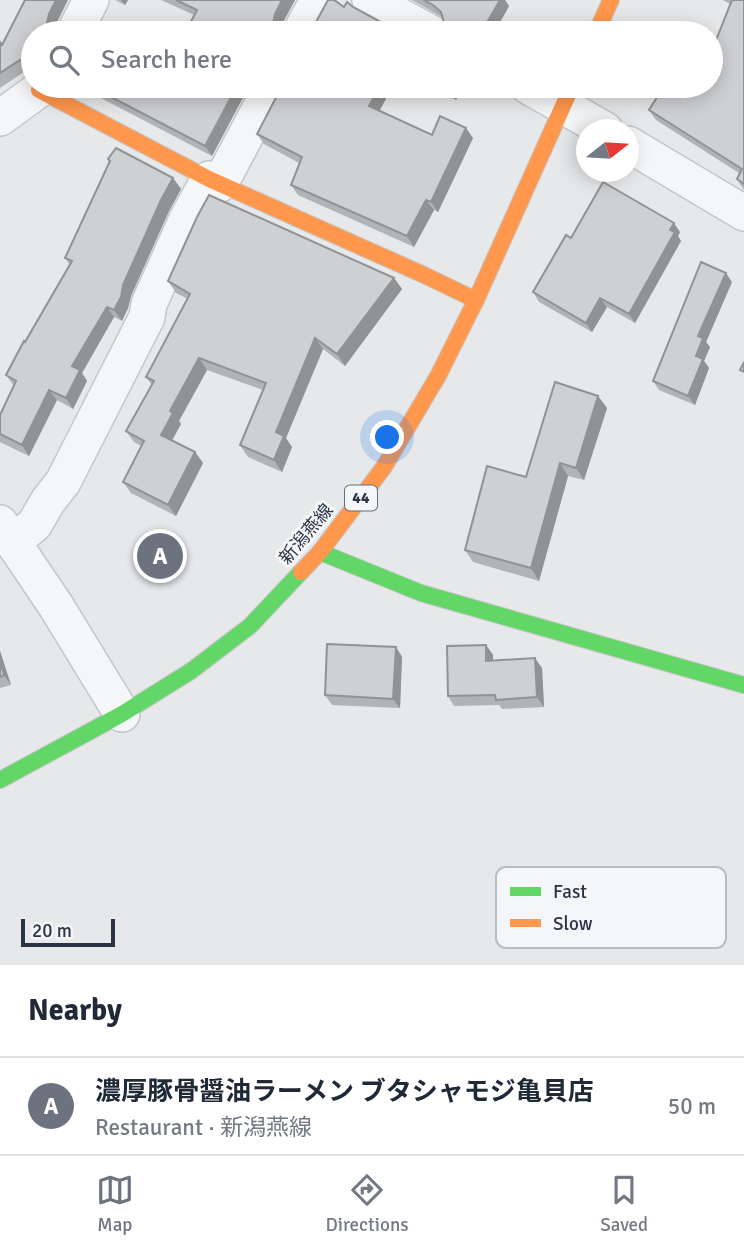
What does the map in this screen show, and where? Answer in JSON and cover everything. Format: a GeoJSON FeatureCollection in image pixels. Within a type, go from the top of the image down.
{"type":"FeatureCollection","features":[{"type":"Feature","properties":{"kind":"main road"},"geometry":{"type":"LineString","coordinates":[[601,21],[611,0]]}},
{"type":"Feature","properties":{"kind":"main road"},"geometry":{"type":"LineString","coordinates":[[60,98],[214,181],[475,300]]}},
{"type":"Feature","properties":{"kind":"main road","name":"新潟燕線"},"geometry":{"type":"LineString","coordinates":[[0,780],[122,714],[191,671],[250,626],[320,552],[384,467],[438,376],[566,98]]}},
{"type":"Feature","properties":{"kind":"main road"},"geometry":{"type":"LineString","coordinates":[[320,552],[421,593],[744,685]]}},
{"type":"Feature","properties":{"kind":"street"},"geometry":{"type":"LineString","coordinates":[[80,21],[91,0]]}},
{"type":"Feature","properties":{"kind":"street"},"geometry":{"type":"LineString","coordinates":[[307,21],[318,0]]}},
{"type":"Feature","properties":{"kind":"street"},"geometry":{"type":"LineString","coordinates":[[370,0],[409,21]]}},
{"type":"Feature","properties":{"kind":"street"},"geometry":{"type":"LineString","coordinates":[[0,118],[27,98]]}},
{"type":"Feature","properties":{"kind":"street"},"geometry":{"type":"LineString","coordinates":[[122,714],[56,606],[6,532],[34,525],[63,482],[147,317],[149,304],[187,219],[214,181],[265,98]]}},
{"type":"Feature","properties":{"kind":"street"},"geometry":{"type":"LineString","coordinates":[[570,98],[593,119]]}},
{"type":"Feature","properties":{"kind":"street"},"geometry":{"type":"LineString","coordinates":[[639,151],[744,213]]}},
{"type":"Feature","properties":{"kind":"building"},"geometry":{"type":"Polygon","coordinates":[[[25,0],[56,0],[47,21],[21,21],[21,60],[0,73],[0,42],[2,45],[25,0]]]}},
{"type":"Feature","properties":{"kind":"building"},"geometry":{"type":"Polygon","coordinates":[[[176,0],[282,0],[274,21],[191,21],[197,10],[176,0]]]}},
{"type":"Feature","properties":{"kind":"building"},"geometry":{"type":"Polygon","coordinates":[[[328,0],[334,0],[344,7],[347,2],[379,21],[317,21],[328,0]]]}},
{"type":"Feature","properties":{"kind":"building"},"geometry":{"type":"Polygon","coordinates":[[[424,0],[500,0],[488,21],[443,21],[441,12],[424,0]]]}},
{"type":"Feature","properties":{"kind":"building"},"geometry":{"type":"Polygon","coordinates":[[[732,0],[744,0],[744,184],[737,179],[742,169],[649,110],[656,98],[723,98],[723,23],[732,0]]]}},
{"type":"Feature","properties":{"kind":"building"},"geometry":{"type":"Polygon","coordinates":[[[113,98],[231,98],[205,146],[113,98]]]}},
{"type":"Feature","properties":{"kind":"building"},"geometry":{"type":"Polygon","coordinates":[[[276,98],[373,98],[369,106],[432,135],[440,116],[466,128],[431,202],[426,200],[407,236],[291,185],[302,157],[257,134],[276,98]]]}},
{"type":"Feature","properties":{"kind":"building"},"geometry":{"type":"Polygon","coordinates":[[[116,148],[173,178],[123,285],[121,297],[114,310],[107,307],[72,366],[80,370],[66,398],[49,390],[22,445],[0,434],[0,415],[16,381],[6,375],[72,261],[65,258],[110,161],[108,159],[116,148]]]}},
{"type":"Feature","properties":{"kind":"building"},"geometry":{"type":"Polygon","coordinates":[[[603,182],[674,223],[670,230],[675,232],[629,314],[600,298],[586,323],[533,292],[566,235],[571,238],[603,182]]]}},
{"type":"Feature","properties":{"kind":"building"},"geometry":{"type":"Polygon","coordinates":[[[209,195],[394,278],[337,354],[315,338],[276,432],[284,436],[274,460],[240,445],[266,383],[199,358],[170,411],[173,413],[161,435],[195,452],[168,505],[123,482],[144,441],[126,431],[154,381],[146,377],[190,294],[168,281],[209,195]]]}},
{"type":"Feature","properties":{"kind":"building"},"geometry":{"type":"Polygon","coordinates":[[[701,262],[726,273],[698,336],[703,338],[696,356],[703,359],[688,396],[653,381],[701,262]]]}},
{"type":"Feature","properties":{"kind":"building"},"geometry":{"type":"Polygon","coordinates":[[[555,382],[598,396],[576,468],[560,463],[531,568],[465,550],[487,466],[526,477],[555,382]]]}},
{"type":"Feature","properties":{"kind":"building"},"geometry":{"type":"Polygon","coordinates":[[[327,644],[396,647],[393,699],[325,695],[327,644]]]}},
{"type":"Feature","properties":{"kind":"building"},"geometry":{"type":"Polygon","coordinates":[[[486,645],[486,661],[535,658],[537,697],[496,700],[495,695],[448,696],[447,646],[486,645]]]}},
{"type":"Feature","properties":{"kind":"traffic: fast"},"geometry":{"type":"LineString","coordinates":[[320,552],[421,593],[744,685]]}},
{"type":"Feature","properties":{"kind":"traffic: fast"},"geometry":{"type":"LineString","coordinates":[[0,780],[122,714],[191,671],[250,626],[301,572]]}},
{"type":"Feature","properties":{"kind":"traffic: slow"},"geometry":{"type":"LineString","coordinates":[[601,21],[611,0]]}},
{"type":"Feature","properties":{"kind":"traffic: slow"},"geometry":{"type":"LineString","coordinates":[[54,98],[209,179],[476,300]]}},
{"type":"Feature","properties":{"kind":"traffic: slow"},"geometry":{"type":"LineString","coordinates":[[301,572],[320,552],[384,467],[438,376],[476,300],[567,98]]}},
{"type":"Feature","properties":{"kind":"place","name":"濃厚豚骨醤油ラーメン ブタシャモジ亀貝店"},"geometry":{"type":"Point","coordinates":[160,556]}}]}
